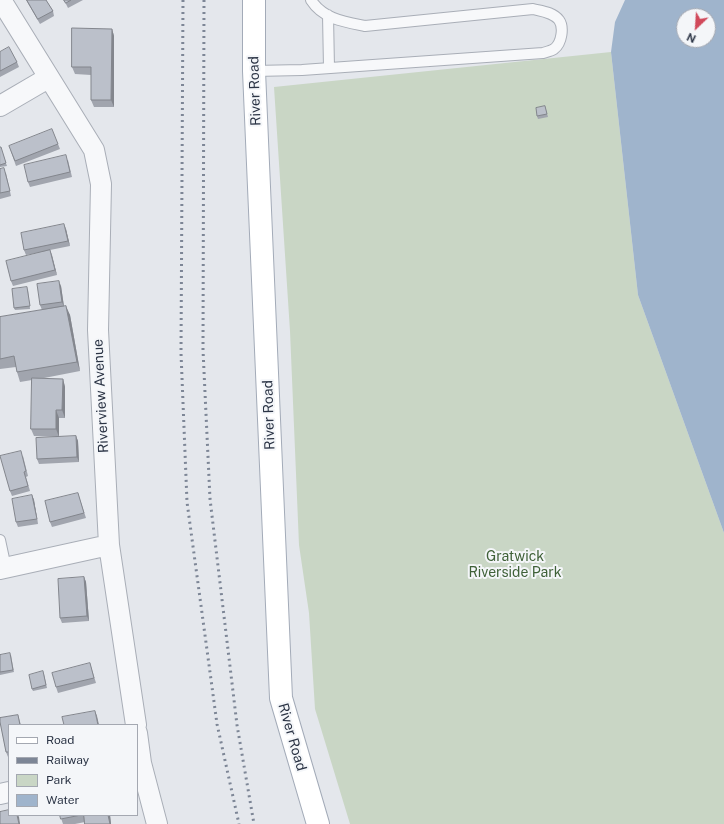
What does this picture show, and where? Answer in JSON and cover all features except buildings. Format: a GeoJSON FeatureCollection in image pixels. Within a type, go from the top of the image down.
{"type":"FeatureCollection","features":[{"type":"Feature","properties":{"kind":"main road","name":"River Road"},"geometry":{"type":"LineString","coordinates":[[254,0],[254,71],[281,698],[318,824]]}},
{"type":"Feature","properties":{"kind":"street","name":"Riverview Avenue"},"geometry":{"type":"LineString","coordinates":[[1,0],[94,150],[101,184],[98,330],[109,545],[136,724]]}},
{"type":"Feature","properties":{"kind":"street"},"geometry":{"type":"LineString","coordinates":[[0,106],[48,78]]}},
{"type":"Feature","properties":{"kind":"street"},"geometry":{"type":"LineString","coordinates":[[3,568],[109,545]]}},
{"type":"Feature","properties":{"kind":"street"},"geometry":{"type":"LineString","coordinates":[[138,748],[139,763],[157,824]]}},
{"type":"Feature","properties":{"kind":"lane"},"geometry":{"type":"LineString","coordinates":[[254,71],[329,68],[543,54],[555,48],[560,40],[562,28],[558,19],[546,11],[533,9],[366,26],[341,22],[315,6],[311,0]]}},
{"type":"Feature","properties":{"kind":"lane"},"geometry":{"type":"LineString","coordinates":[[328,15],[329,68]]}},
{"type":"Feature","properties":{"kind":"lane"},"geometry":{"type":"LineString","coordinates":[[0,540],[3,568]]}},
{"type":"Feature","properties":{"kind":"green space","name":"Gratwick Riverside Park"},"geometry":{"type":"Polygon","coordinates":[[[611,52],[638,295],[724,533],[724,824],[350,824],[315,709],[309,613],[299,545],[290,331],[274,87],[611,52]]]}},
{"type":"Feature","properties":{"kind":"water"},"geometry":{"type":"Polygon","coordinates":[[[625,0],[724,0],[724,533],[638,295],[611,52],[615,22],[625,0]]]}},
{"type":"Feature","properties":{"kind":"railway"},"geometry":{"type":"LineString","coordinates":[[183,0],[181,353],[187,502],[217,724],[239,824]]}},
{"type":"Feature","properties":{"kind":"railway"},"geometry":{"type":"LineString","coordinates":[[204,0],[203,350],[210,499],[237,725],[254,824]]}}]}
